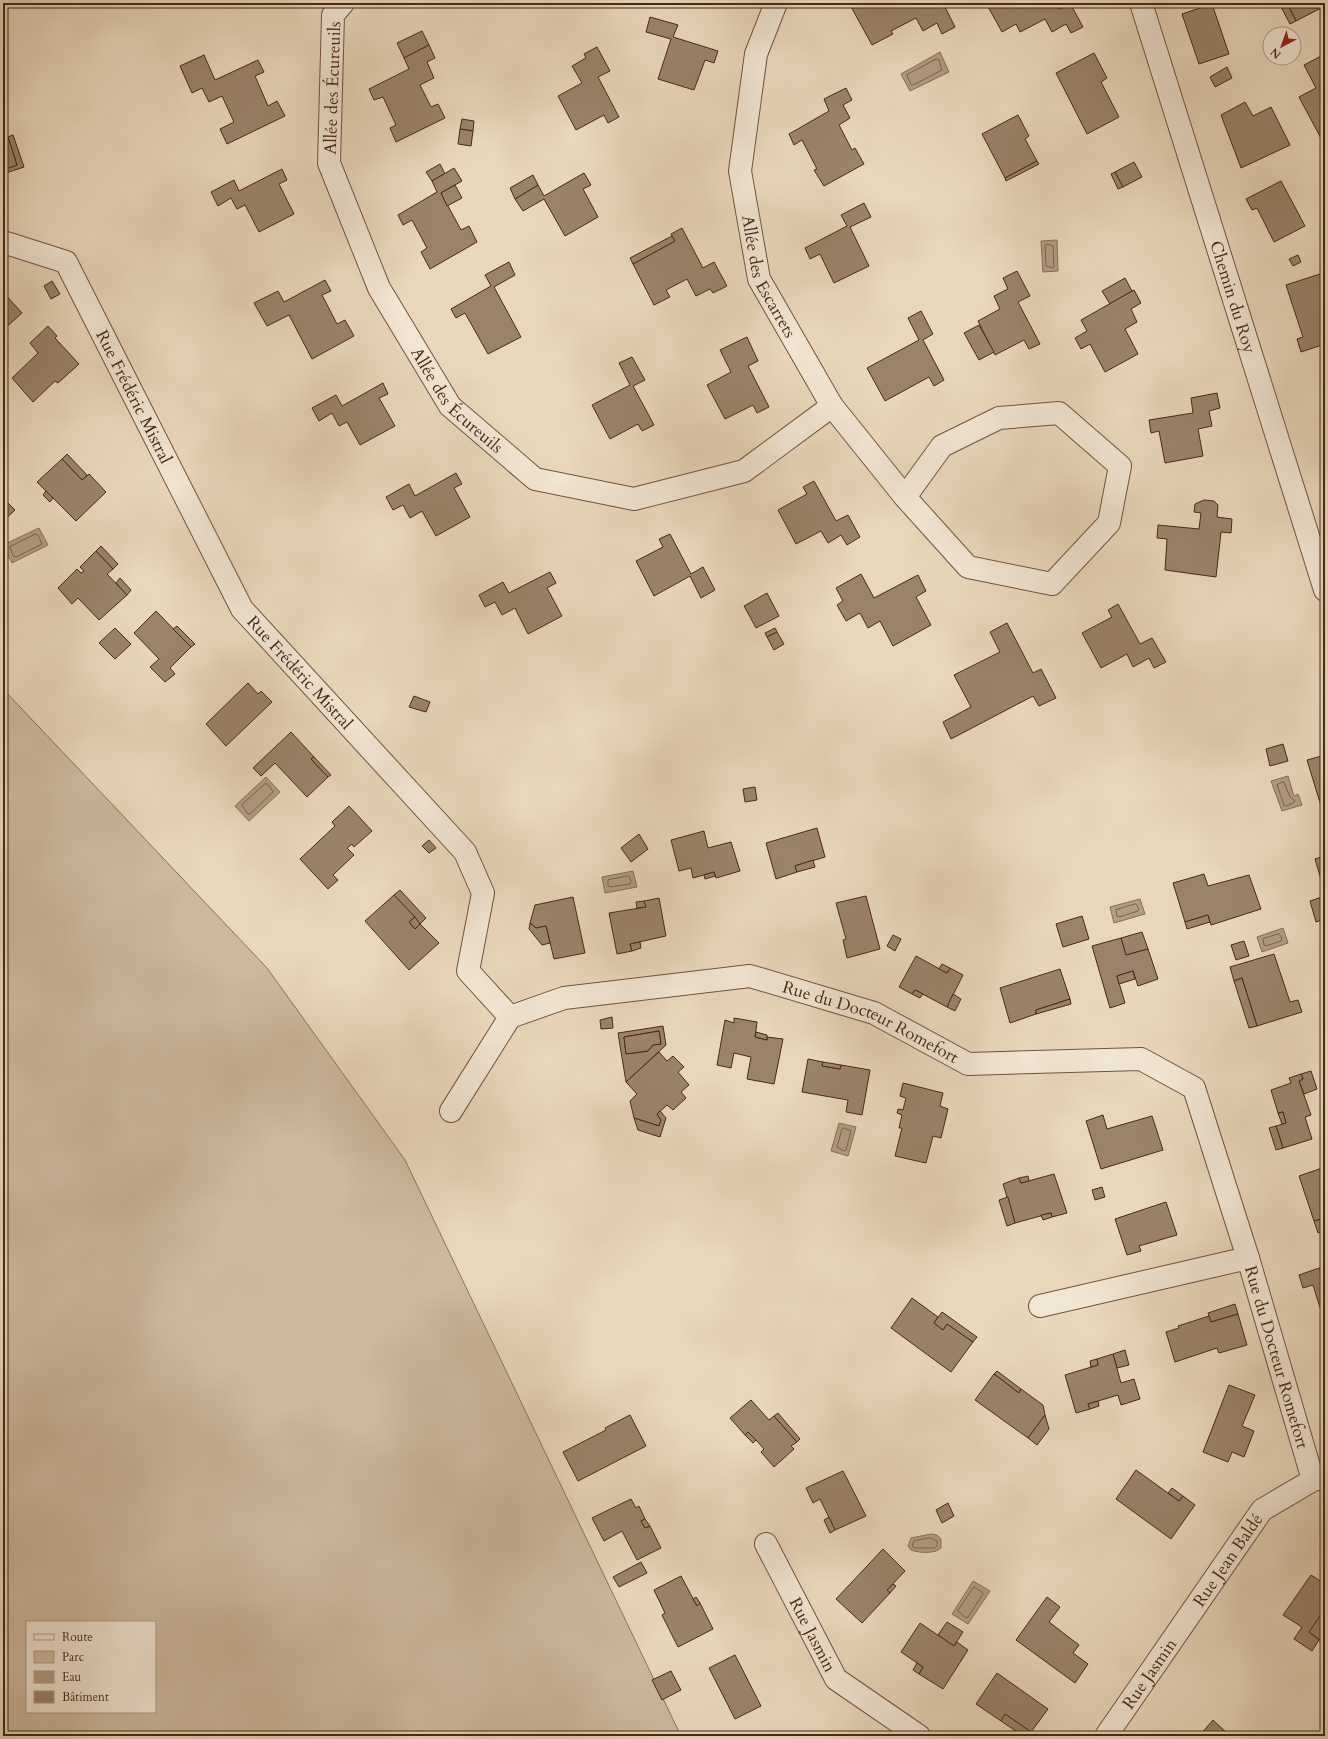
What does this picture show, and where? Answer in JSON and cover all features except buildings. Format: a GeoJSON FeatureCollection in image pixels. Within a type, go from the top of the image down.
{"type":"FeatureCollection","features":[{"type":"Feature","properties":{"kind":"street","name":"Allée des Écureuils"},"geometry":{"type":"LineString","coordinates":[[343,3],[333,15],[329,163],[379,288],[450,406],[535,479],[634,499],[744,471],[832,406]]}},
{"type":"Feature","properties":{"kind":"street","name":"Allée des Escarrets"},"geometry":{"type":"LineString","coordinates":[[792,3],[772,12],[756,54],[740,171],[759,279],[832,406],[905,497],[968,567],[1052,584],[1108,523],[1120,466],[1059,413],[999,418],[942,446],[905,497]]}},
{"type":"Feature","properties":{"kind":"street","name":"Chemin du Roy"},"geometry":{"type":"LineString","coordinates":[[1141,3],[1325,590]]}},
{"type":"Feature","properties":{"kind":"street","name":"Rue Frédéric Mistral"},"geometry":{"type":"LineString","coordinates":[[3,242],[66,262],[242,609],[465,852],[483,892],[468,971],[510,1017]]}},
{"type":"Feature","properties":{"kind":"street","name":"Rue du Docteur Romefort"},"geometry":{"type":"LineString","coordinates":[[510,1017],[564,998],[750,976],[874,1013],[968,1064],[1141,1059],[1194,1088],[1319,1478]]}},
{"type":"Feature","properties":{"kind":"street"},"geometry":{"type":"LineString","coordinates":[[450,1111],[510,1017]]}},
{"type":"Feature","properties":{"kind":"street","name":"Rue du Docteur Romefort"},"geometry":{"type":"LineString","coordinates":[[1040,1306],[1248,1258]]}},
{"type":"Feature","properties":{"kind":"street","name":"Rue Jean Baldé"},"geometry":{"type":"LineString","coordinates":[[1179,1630],[1262,1510],[1319,1478]]}},
{"type":"Feature","properties":{"kind":"street","name":"Rue Jasmin"},"geometry":{"type":"LineString","coordinates":[[766,1544],[836,1679],[919,1736]]}},
{"type":"Feature","properties":{"kind":"street","name":"Rue Jasmin"},"geometry":{"type":"LineString","coordinates":[[1106,1736],[1179,1630]]}},
{"type":"Feature","properties":{"kind":"green space"},"geometry":{"type":"Polygon","coordinates":[[[3,689],[267,968],[405,1160],[681,1736],[3,1736],[3,689]]]}},
{"type":"Feature","properties":{"kind":"water"},"geometry":{"type":"Polygon","coordinates":[[[940,52],[949,72],[910,91],[901,74],[940,52]]]}},
{"type":"Feature","properties":{"kind":"water"},"geometry":{"type":"Polygon","coordinates":[[[1057,240],[1058,271],[1043,272],[1041,241],[1057,240]]]}},
{"type":"Feature","properties":{"kind":"water"},"geometry":{"type":"Polygon","coordinates":[[[39,528],[48,545],[12,563],[3,545],[39,528]]]}},
{"type":"Feature","properties":{"kind":"water"},"geometry":{"type":"Polygon","coordinates":[[[1288,776],[1294,796],[1298,794],[1302,805],[1282,811],[1271,781],[1288,776]]]}},
{"type":"Feature","properties":{"kind":"water"},"geometry":{"type":"Polygon","coordinates":[[[266,777],[280,792],[249,821],[235,806],[266,777]]]}},
{"type":"Feature","properties":{"kind":"water"},"geometry":{"type":"Polygon","coordinates":[[[633,871],[637,887],[605,893],[602,877],[633,871]]]}},
{"type":"Feature","properties":{"kind":"water"},"geometry":{"type":"Polygon","coordinates":[[[1140,899],[1145,914],[1114,923],[1110,907],[1140,899]]]}},
{"type":"Feature","properties":{"kind":"water"},"geometry":{"type":"Polygon","coordinates":[[[1283,928],[1288,943],[1262,952],[1257,937],[1283,928]]]}},
{"type":"Feature","properties":{"kind":"water"},"geometry":{"type":"Polygon","coordinates":[[[839,1123],[856,1127],[848,1156],[831,1151],[839,1123]]]}},
{"type":"Feature","properties":{"kind":"water"},"geometry":{"type":"Polygon","coordinates":[[[931,1534],[937,1535],[941,1539],[941,1548],[939,1550],[931,1552],[918,1552],[911,1550],[908,1546],[911,1538],[931,1534]]]}},
{"type":"Feature","properties":{"kind":"water"},"geometry":{"type":"Polygon","coordinates":[[[973,1581],[990,1591],[968,1624],[952,1614],[973,1581]]]}}]}
